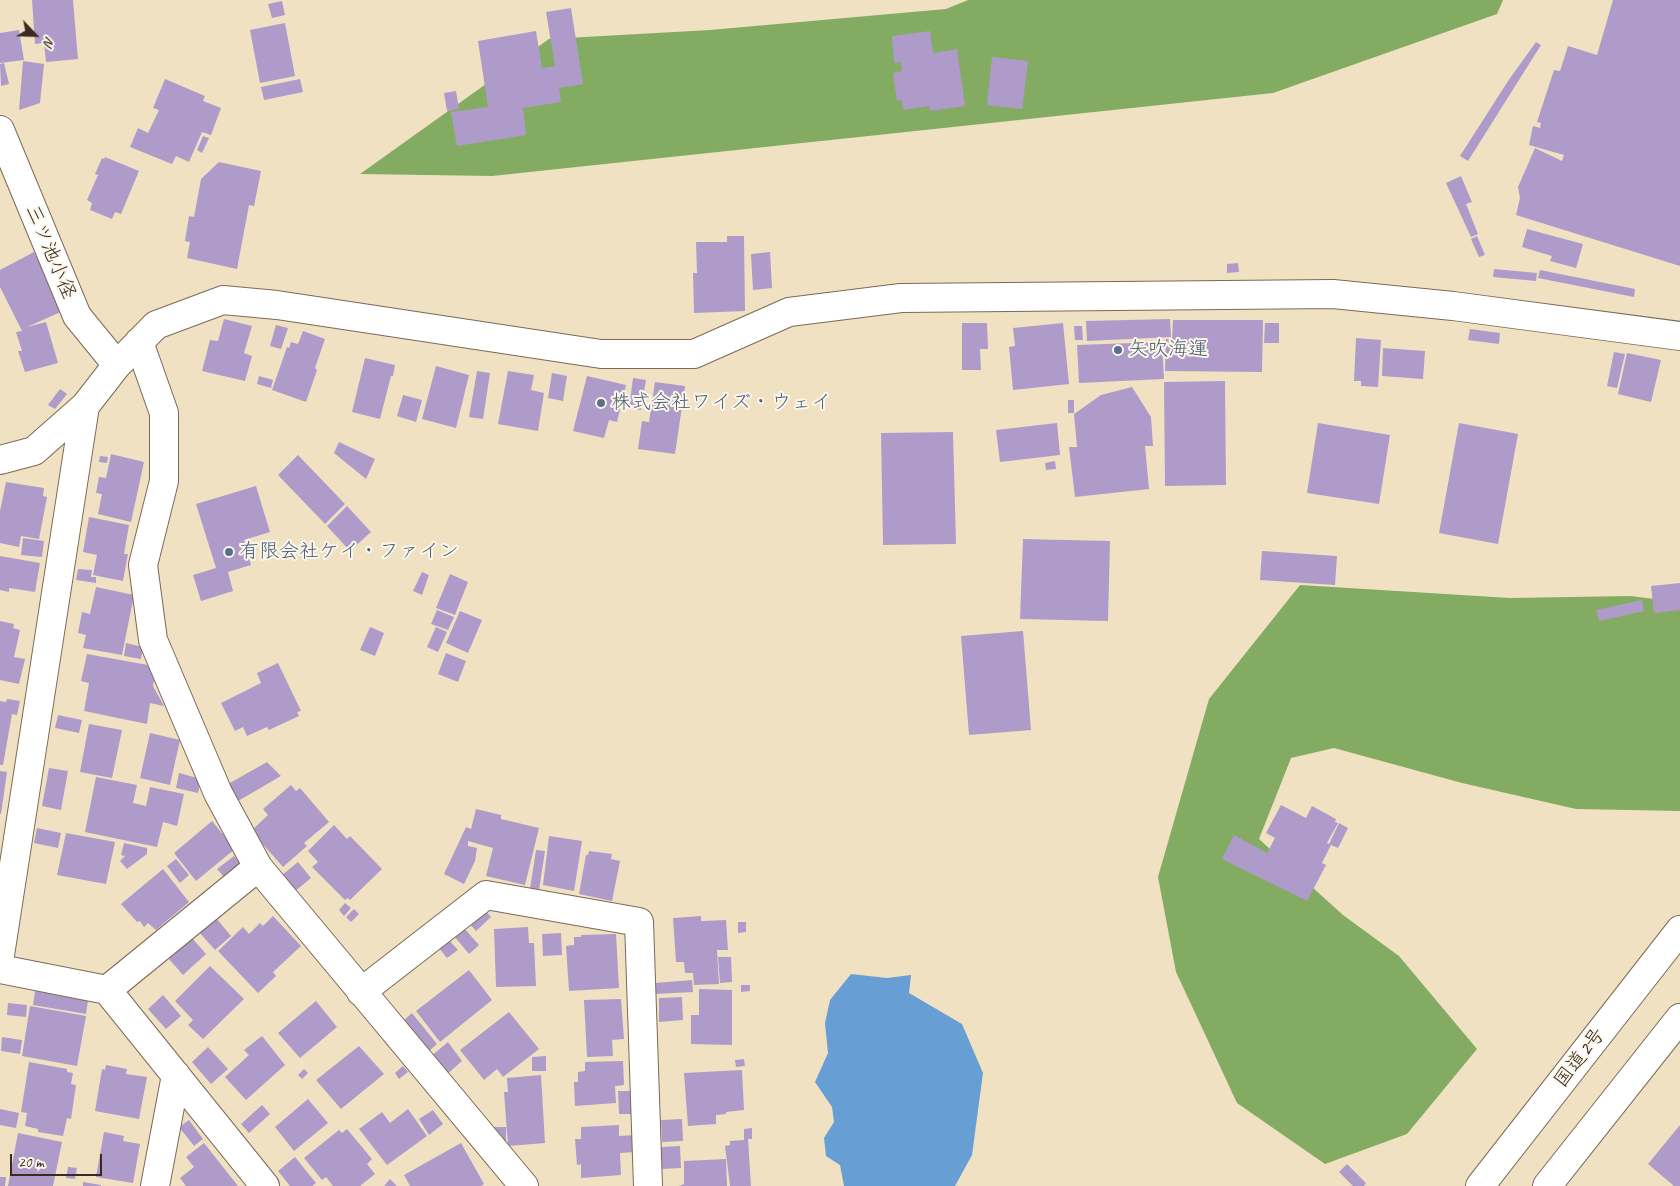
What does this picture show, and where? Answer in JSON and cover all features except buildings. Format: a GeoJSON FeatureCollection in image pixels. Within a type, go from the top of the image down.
{"type":"FeatureCollection","features":[{"type":"Feature","properties":{"kind":"main road","name":"三ツ池小径"},"geometry":{"type":"LineString","coordinates":[[0,130],[77,316],[117,364]]}},
{"type":"Feature","properties":{"kind":"main road"},"geometry":{"type":"LineString","coordinates":[[0,460],[34,451],[85,406],[117,364],[156,325],[223,300],[276,305],[602,354],[694,354],[789,312],[901,298],[1333,294],[1453,306],[1680,336]]}},
{"type":"Feature","properties":{"kind":"main road"},"geometry":{"type":"LineString","coordinates":[[139,342],[164,413],[164,481],[143,565],[153,640],[218,793],[258,867],[524,1186]]}},
{"type":"Feature","properties":{"kind":"main road"},"geometry":{"type":"LineString","coordinates":[[0,955],[85,406]]}},
{"type":"Feature","properties":{"kind":"main road"},"geometry":{"type":"LineString","coordinates":[[107,990],[258,867]]}},
{"type":"Feature","properties":{"kind":"main road"},"geometry":{"type":"LineString","coordinates":[[361,992],[486,895],[639,922],[648,1186]]}},
{"type":"Feature","properties":{"kind":"main road","name":"国道2号"},"geometry":{"type":"LineString","coordinates":[[1480,1186],[1680,930]]}},
{"type":"Feature","properties":{"kind":"main road"},"geometry":{"type":"LineString","coordinates":[[0,969],[107,990],[265,1186]]}},
{"type":"Feature","properties":{"kind":"main road"},"geometry":{"type":"LineString","coordinates":[[1547,1186],[1680,1018]]}},
{"type":"Feature","properties":{"kind":"main road"},"geometry":{"type":"LineString","coordinates":[[155,1186],[176,1075]]}},
{"type":"Feature","properties":{"kind":"green space"},"geometry":{"type":"Polygon","coordinates":[[[968,0],[1503,0],[1497,14],[1273,93],[492,176],[360,174],[549,39],[710,30],[946,9],[968,0]]]}},
{"type":"Feature","properties":{"kind":"green space"},"geometry":{"type":"Polygon","coordinates":[[[1300,585],[1510,598],[1630,596],[1680,602],[1680,811],[1576,809],[1462,783],[1334,748],[1291,758],[1259,839],[1343,915],[1399,956],[1477,1049],[1407,1134],[1325,1164],[1237,1103],[1176,972],[1158,877],[1209,699],[1300,585]]]}},
{"type":"Feature","properties":{"kind":"water"},"geometry":{"type":"Polygon","coordinates":[[[851,974],[887,978],[911,975],[909,993],[962,1024],[983,1073],[972,1155],[955,1186],[844,1186],[840,1165],[826,1156],[824,1138],[834,1122],[832,1107],[815,1082],[828,1053],[825,1023],[830,1000],[851,974]]]}},
{"type":"Feature","properties":{"kind":"place","name":"矢吹海運"},"geometry":{"type":"Point","coordinates":[1118,350]}},
{"type":"Feature","properties":{"kind":"place","name":"株式会社ワイズ・ウェイ"},"geometry":{"type":"Point","coordinates":[601,403]}},
{"type":"Feature","properties":{"kind":"place","name":"有限会社ケイ・ファイン"},"geometry":{"type":"Point","coordinates":[229,552]}}]}
